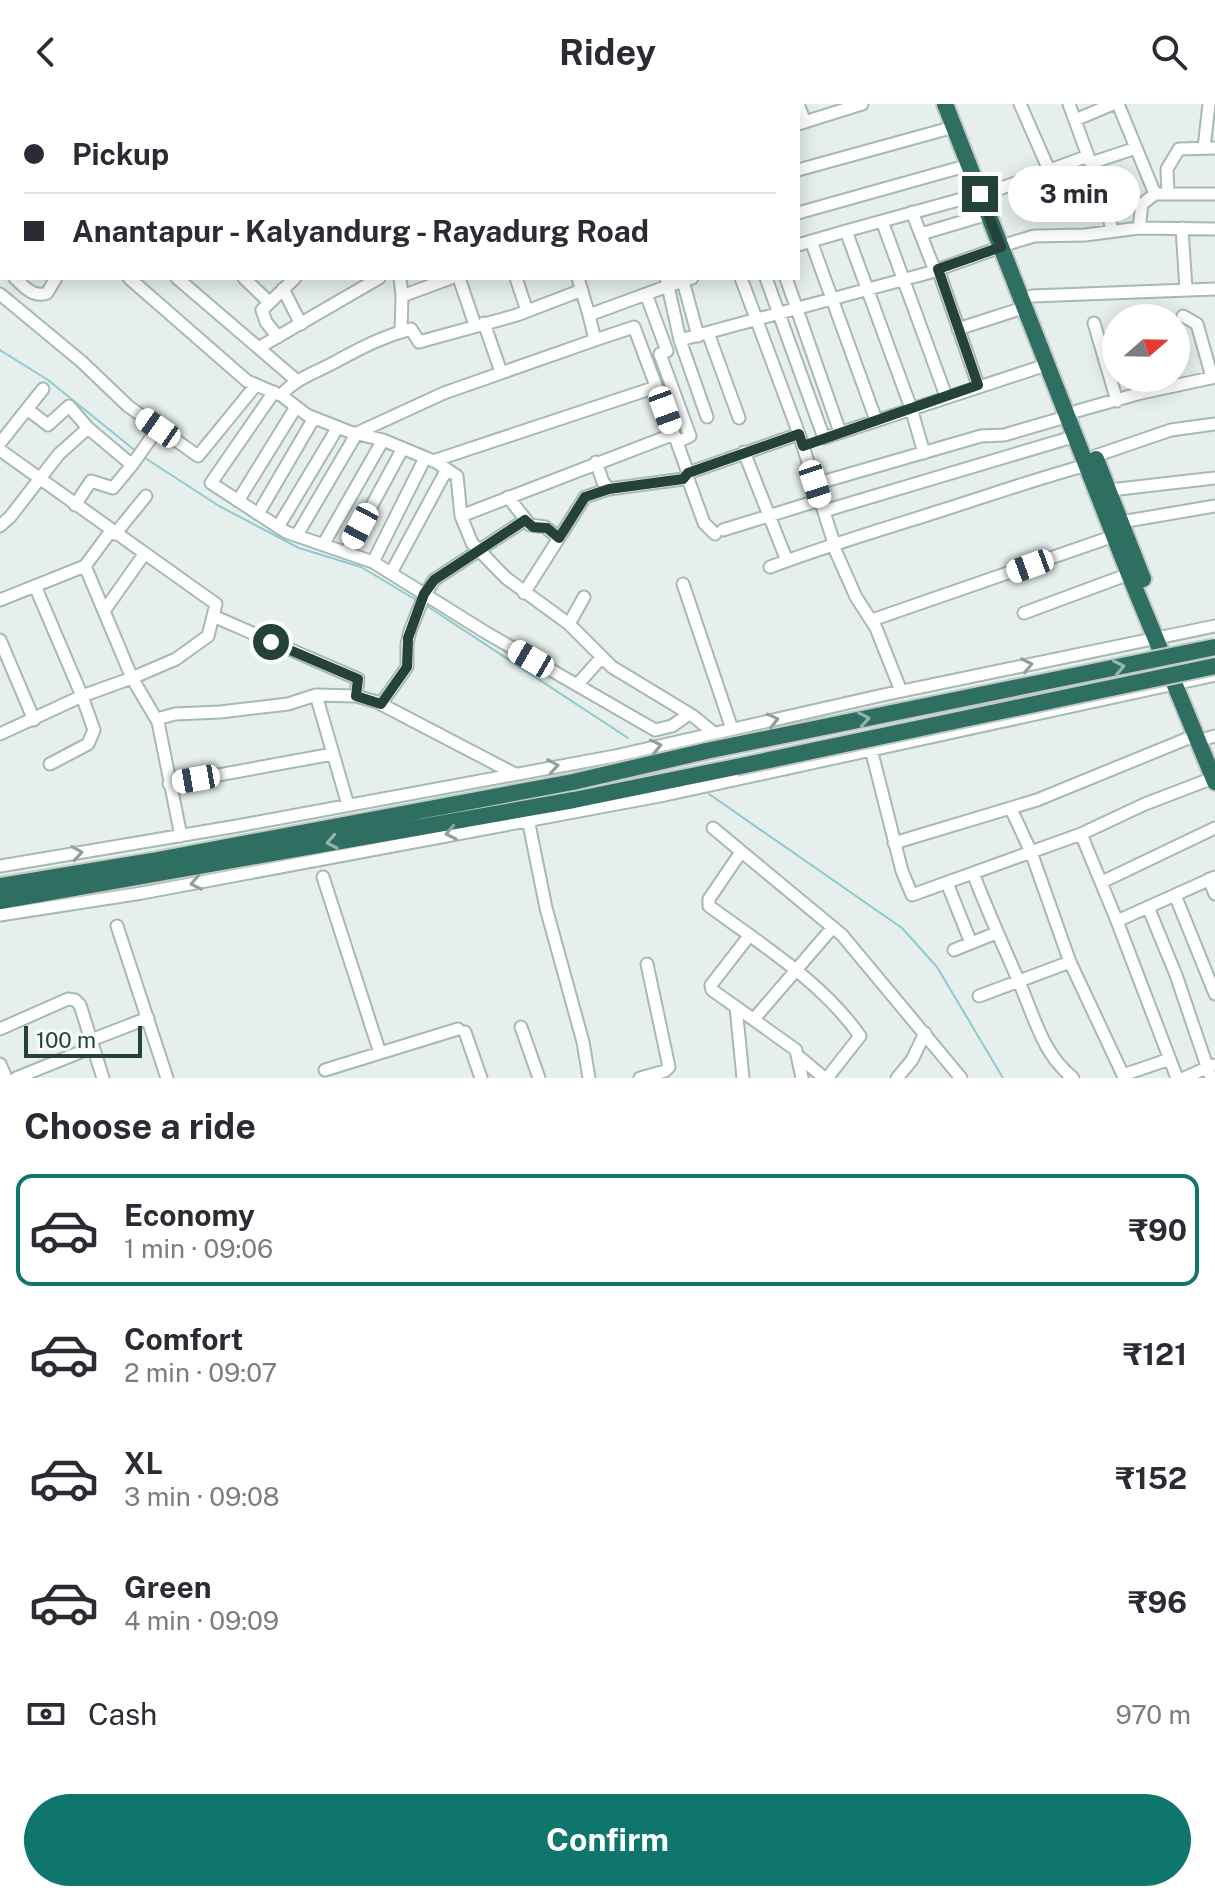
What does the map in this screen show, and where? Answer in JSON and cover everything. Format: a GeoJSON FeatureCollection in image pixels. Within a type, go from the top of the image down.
{"type":"FeatureCollection","features":[{"type":"Feature","properties":{"kind":"highway"},"geometry":{"type":"LineString","coordinates":[[945,104],[969,165],[986,193],[988,214],[1006,245]]}},
{"type":"Feature","properties":{"kind":"highway"},"geometry":{"type":"LineString","coordinates":[[956,104],[986,193],[1118,529],[1161,637],[1215,757]]}},
{"type":"Feature","properties":{"kind":"highway"},"geometry":{"type":"LineString","coordinates":[[1029,301],[1049,364],[1073,413],[1076,436],[1110,490],[1129,574],[1161,637]]}},
{"type":"Feature","properties":{"kind":"highway"},"geometry":{"type":"LineString","coordinates":[[0,886],[152,861],[573,782],[750,740],[941,705],[1215,647]]}},
{"type":"Feature","properties":{"kind":"highway"},"geometry":{"type":"LineString","coordinates":[[0,901],[421,833],[1215,666]]}},
{"type":"Feature","properties":{"kind":"highway"},"geometry":{"type":"LineString","coordinates":[[1206,736],[1214,780]]}},
{"type":"Feature","properties":{"kind":"street"},"geometry":{"type":"LineString","coordinates":[[801,123],[862,104]]}},
{"type":"Feature","properties":{"kind":"street"},"geometry":{"type":"LineString","coordinates":[[1020,104],[1049,170]]}},
{"type":"Feature","properties":{"kind":"street"},"geometry":{"type":"LineString","coordinates":[[1069,104],[1103,190],[1112,231]]}},
{"type":"Feature","properties":{"kind":"street"},"geometry":{"type":"LineString","coordinates":[[1075,120],[1116,104],[1162,194]]}},
{"type":"Feature","properties":{"kind":"street"},"geometry":{"type":"LineString","coordinates":[[1162,194],[1167,169],[1179,149],[1210,148],[1209,104]]}},
{"type":"Feature","properties":{"kind":"street"},"geometry":{"type":"LineString","coordinates":[[800,169],[954,127]]}},
{"type":"Feature","properties":{"kind":"street"},"geometry":{"type":"LineString","coordinates":[[800,244],[986,193],[1049,170],[1136,148]]}},
{"type":"Feature","properties":{"kind":"street"},"geometry":{"type":"LineString","coordinates":[[800,212],[969,165]]}},
{"type":"Feature","properties":{"kind":"street"},"geometry":{"type":"LineString","coordinates":[[1139,228],[1142,204],[1162,194],[1215,194]]}},
{"type":"Feature","properties":{"kind":"street"},"geometry":{"type":"LineString","coordinates":[[912,212],[978,385]]}},
{"type":"Feature","properties":{"kind":"street"},"geometry":{"type":"LineString","coordinates":[[921,234],[988,214]]}},
{"type":"Feature","properties":{"kind":"street"},"geometry":{"type":"LineString","coordinates":[[882,221],[946,396]]}},
{"type":"Feature","properties":{"kind":"street"},"geometry":{"type":"LineString","coordinates":[[646,358],[703,335],[936,270],[1034,236],[1085,235],[1139,228],[1215,229]]}},
{"type":"Feature","properties":{"kind":"street"},"geometry":{"type":"LineString","coordinates":[[1182,228],[1186,289]]}},
{"type":"Feature","properties":{"kind":"street"},"geometry":{"type":"LineString","coordinates":[[846,231],[911,408],[924,453]]}},
{"type":"Feature","properties":{"kind":"street"},"geometry":{"type":"LineString","coordinates":[[811,241],[876,420]]}},
{"type":"Feature","properties":{"kind":"street"},"geometry":{"type":"LineString","coordinates":[[18,280],[35,294],[47,293],[55,280]]}},
{"type":"Feature","properties":{"kind":"street"},"geometry":{"type":"LineString","coordinates":[[131,280],[247,381],[278,394],[314,418],[403,448],[457,476],[461,516],[472,543],[524,593],[569,624],[612,667],[714,733]]}},
{"type":"Feature","properties":{"kind":"street"},"geometry":{"type":"LineString","coordinates":[[179,280],[296,380]]}},
{"type":"Feature","properties":{"kind":"street"},"geometry":{"type":"LineString","coordinates":[[246,280],[269,302]]}},
{"type":"Feature","properties":{"kind":"street"},"geometry":{"type":"LineString","coordinates":[[278,337],[262,316],[263,307],[293,280]]}},
{"type":"Feature","properties":{"kind":"street"},"geometry":{"type":"LineString","coordinates":[[260,347],[376,280]]}},
{"type":"Feature","properties":{"kind":"street"},"geometry":{"type":"LineString","coordinates":[[400,280],[401,332]]}},
{"type":"Feature","properties":{"kind":"street"},"geometry":{"type":"LineString","coordinates":[[402,296],[446,280]]}},
{"type":"Feature","properties":{"kind":"street"},"geometry":{"type":"LineString","coordinates":[[460,280],[501,372]]}},
{"type":"Feature","properties":{"kind":"street"},"geometry":{"type":"LineString","coordinates":[[517,280],[527,311]]}},
{"type":"Feature","properties":{"kind":"street"},"geometry":{"type":"LineString","coordinates":[[589,315],[646,294],[667,282],[687,280],[703,335],[739,418]]}},
{"type":"Feature","properties":{"kind":"street"},"geometry":{"type":"LineString","coordinates":[[742,280],[799,434],[833,543],[856,597],[872,620],[901,691]]}},
{"type":"Feature","properties":{"kind":"street"},"geometry":{"type":"LineString","coordinates":[[767,280],[824,438]]}},
{"type":"Feature","properties":{"kind":"street"},"geometry":{"type":"LineString","coordinates":[[787,280],[840,432]]}},
{"type":"Feature","properties":{"kind":"street"},"geometry":{"type":"LineString","coordinates":[[667,282],[681,343],[707,417]]}},
{"type":"Feature","properties":{"kind":"street"},"geometry":{"type":"LineString","coordinates":[[595,340],[580,284],[527,311],[419,342],[411,329],[381,337],[296,380],[278,394],[211,483],[278,527],[373,562],[655,730],[672,726],[689,714]]}},
{"type":"Feature","properties":{"kind":"street"},"geometry":{"type":"LineString","coordinates":[[283,289],[301,324]]}},
{"type":"Feature","properties":{"kind":"street"},"geometry":{"type":"LineString","coordinates":[[958,329],[1029,301],[1215,289]]}},
{"type":"Feature","properties":{"kind":"street"},"geometry":{"type":"LineString","coordinates":[[0,294],[82,362],[128,406],[198,456],[256,385]]}},
{"type":"Feature","properties":{"kind":"street"},"geometry":{"type":"LineString","coordinates":[[21,311],[35,294]]}},
{"type":"Feature","properties":{"kind":"street"},"geometry":{"type":"LineString","coordinates":[[461,516],[596,462],[690,436],[646,294]]}},
{"type":"Feature","properties":{"kind":"street"},"geometry":{"type":"LineString","coordinates":[[1190,320],[1197,324],[1214,377],[1190,378]]}},
{"type":"Feature","properties":{"kind":"street"},"geometry":{"type":"LineString","coordinates":[[1094,323],[1117,401]]}},
{"type":"Feature","properties":{"kind":"street"},"geometry":{"type":"LineString","coordinates":[[297,535],[357,433],[444,393],[634,327],[709,532],[719,532],[770,515],[822,505],[1076,436]]}},
{"type":"Feature","properties":{"kind":"street"},"geometry":{"type":"LineString","coordinates":[[803,446],[978,385],[1049,364]]}},
{"type":"Feature","properties":{"kind":"street"},"geometry":{"type":"LineString","coordinates":[[373,562],[429,459],[656,387]]}},
{"type":"Feature","properties":{"kind":"street"},"geometry":{"type":"LineString","coordinates":[[0,443],[43,389]]}},
{"type":"Feature","properties":{"kind":"street"},"geometry":{"type":"LineString","coordinates":[[815,484],[981,436],[1004,435],[1146,392]]}},
{"type":"Feature","properties":{"kind":"street"},"geometry":{"type":"LineString","coordinates":[[27,409],[48,425],[69,406],[88,428],[133,463]]}},
{"type":"Feature","properties":{"kind":"street"},"geometry":{"type":"LineString","coordinates":[[238,501],[296,407]]}},
{"type":"Feature","properties":{"kind":"street"},"geometry":{"type":"LineString","coordinates":[[258,514],[314,418]]}},
{"type":"Feature","properties":{"kind":"street"},"geometry":{"type":"LineString","coordinates":[[770,567],[833,543],[1091,460],[1171,430],[1215,424]]}},
{"type":"Feature","properties":{"kind":"street"},"geometry":{"type":"LineString","coordinates":[[278,527],[338,427]]}},
{"type":"Feature","properties":{"kind":"street"},"geometry":{"type":"LineString","coordinates":[[0,526],[59,454],[88,428]]}},
{"type":"Feature","properties":{"kind":"street"},"geometry":{"type":"LineString","coordinates":[[75,505],[91,481],[113,488],[158,428]]}},
{"type":"Feature","properties":{"kind":"street"},"geometry":{"type":"LineString","coordinates":[[524,593],[585,497],[609,489],[683,479],[687,474],[799,434]]}},
{"type":"Feature","properties":{"kind":"street"},"geometry":{"type":"LineString","coordinates":[[323,545],[383,440]]}},
{"type":"Feature","properties":{"kind":"street"},"geometry":{"type":"LineString","coordinates":[[346,553],[403,448]]}},
{"type":"Feature","properties":{"kind":"street"},"geometry":{"type":"LineString","coordinates":[[0,450],[216,604],[208,636],[176,659],[82,696],[0,734]]}},
{"type":"Feature","properties":{"kind":"street"},"geometry":{"type":"LineString","coordinates":[[744,452],[787,561]]}},
{"type":"Feature","properties":{"kind":"street"},"geometry":{"type":"LineString","coordinates":[[596,462],[609,489]]}},
{"type":"Feature","properties":{"kind":"street"},"geometry":{"type":"LineString","coordinates":[[391,573],[447,469]]}},
{"type":"Feature","properties":{"kind":"street"},"geometry":{"type":"LineString","coordinates":[[1110,490],[1215,478]]}},
{"type":"Feature","properties":{"kind":"street"},"geometry":{"type":"LineString","coordinates":[[0,600],[85,566],[146,496]]}},
{"type":"Feature","properties":{"kind":"street"},"geometry":{"type":"LineString","coordinates":[[508,497],[533,527],[547,528],[559,538]]}},
{"type":"Feature","properties":{"kind":"street"},"geometry":{"type":"LineString","coordinates":[[872,620],[1118,529],[1215,506]]}},
{"type":"Feature","properties":{"kind":"street"},"geometry":{"type":"LineString","coordinates":[[381,704],[407,667],[408,638],[417,610],[437,577],[525,520]]}},
{"type":"Feature","properties":{"kind":"street"},"geometry":{"type":"LineString","coordinates":[[104,611],[145,553]]}},
{"type":"Feature","properties":{"kind":"street"},"geometry":{"type":"LineString","coordinates":[[85,566],[132,678],[157,719],[181,836]]}},
{"type":"Feature","properties":{"kind":"street"},"geometry":{"type":"LineString","coordinates":[[1024,613],[1129,574]]}},
{"type":"Feature","properties":{"kind":"street"},"geometry":{"type":"LineString","coordinates":[[683,584],[732,729]]}},
{"type":"Feature","properties":{"kind":"street"},"geometry":{"type":"LineString","coordinates":[[35,586],[94,730],[88,744],[50,764]]}},
{"type":"Feature","properties":{"kind":"street"},"geometry":{"type":"LineString","coordinates":[[569,624],[584,597]]}},
{"type":"Feature","properties":{"kind":"street"},"geometry":{"type":"LineString","coordinates":[[213,616],[358,679],[356,696]]}},
{"type":"Feature","properties":{"kind":"street"},"geometry":{"type":"LineString","coordinates":[[0,866],[615,756],[901,691],[1215,626]]}},
{"type":"Feature","properties":{"kind":"street"},"geometry":{"type":"LineString","coordinates":[[0,640],[34,720]]}},
{"type":"Feature","properties":{"kind":"street"},"geometry":{"type":"LineString","coordinates":[[577,685],[602,657]]}},
{"type":"Feature","properties":{"kind":"street"},"geometry":{"type":"LineString","coordinates":[[0,915],[321,869],[421,833],[528,819],[746,779],[1215,675]]}},
{"type":"Feature","properties":{"kind":"street"},"geometry":{"type":"LineString","coordinates":[[157,719],[175,714],[288,704],[316,695],[356,696],[381,704],[514,773]]}},
{"type":"Feature","properties":{"kind":"street"},"geometry":{"type":"LineString","coordinates":[[316,695],[348,805]]}},
{"type":"Feature","properties":{"kind":"street"},"geometry":{"type":"LineString","coordinates":[[894,843],[1011,809],[1206,736]]}},
{"type":"Feature","properties":{"kind":"street"},"geometry":{"type":"LineString","coordinates":[[871,749],[894,843],[912,895],[1081,834],[1145,804],[1214,780]]}},
{"type":"Feature","properties":{"kind":"street"},"geometry":{"type":"LineString","coordinates":[[169,784],[333,754]]}},
{"type":"Feature","properties":{"kind":"street"},"geometry":{"type":"LineString","coordinates":[[1011,809],[1031,852],[1070,962],[1124,1077],[1170,1059]]}},
{"type":"Feature","properties":{"kind":"street"},"geometry":{"type":"LineString","coordinates":[[528,819],[546,908],[583,1042],[589,1078]]}},
{"type":"Feature","properties":{"kind":"street"},"geometry":{"type":"LineString","coordinates":[[713,828],[850,943],[961,1078]]}},
{"type":"Feature","properties":{"kind":"street"},"geometry":{"type":"LineString","coordinates":[[1102,882],[1215,828]]}},
{"type":"Feature","properties":{"kind":"street"},"geometry":{"type":"LineString","coordinates":[[1081,834],[1176,1078]]}},
{"type":"Feature","properties":{"kind":"street"},"geometry":{"type":"LineString","coordinates":[[741,852],[708,904],[796,971],[847,1017],[860,1036],[828,1077],[823,1077],[797,1055]]}},
{"type":"Feature","properties":{"kind":"street"},"geometry":{"type":"LineString","coordinates":[[321,869],[380,1053]]}},
{"type":"Feature","properties":{"kind":"street"},"geometry":{"type":"LineString","coordinates":[[973,873],[1041,1037],[1056,1064],[1073,1078]]}},
{"type":"Feature","properties":{"kind":"street"},"geometry":{"type":"LineString","coordinates":[[1117,921],[1212,878],[1215,894]]}},
{"type":"Feature","properties":{"kind":"street"},"geometry":{"type":"LineString","coordinates":[[947,883],[971,943]]}},
{"type":"Feature","properties":{"kind":"street"},"geometry":{"type":"LineString","coordinates":[[1175,895],[1215,994]]}},
{"type":"Feature","properties":{"kind":"street"},"geometry":{"type":"LineString","coordinates":[[1148,907],[1212,1070],[1184,1078]]}},
{"type":"Feature","properties":{"kind":"street"},"geometry":{"type":"LineString","coordinates":[[117,926],[167,1078]]}},
{"type":"Feature","properties":{"kind":"street"},"geometry":{"type":"LineString","coordinates":[[754,1019],[833,927]]}},
{"type":"Feature","properties":{"kind":"street"},"geometry":{"type":"LineString","coordinates":[[954,950],[996,933]]}},
{"type":"Feature","properties":{"kind":"street"},"geometry":{"type":"LineString","coordinates":[[749,936],[711,985],[712,990],[796,1050],[802,1078]]}},
{"type":"Feature","properties":{"kind":"street"},"geometry":{"type":"LineString","coordinates":[[979,996],[1070,962]]}},
{"type":"Feature","properties":{"kind":"street"},"geometry":{"type":"LineString","coordinates":[[640,1078],[669,1067],[647,964]]}},
{"type":"Feature","properties":{"kind":"street"},"geometry":{"type":"LineString","coordinates":[[0,1029],[72,999],[80,1005],[103,1078]]}},
{"type":"Feature","properties":{"kind":"street"},"geometry":{"type":"LineString","coordinates":[[736,1007],[743,1078]]}},
{"type":"Feature","properties":{"kind":"street"},"geometry":{"type":"LineString","coordinates":[[16,1078],[148,1018]]}},
{"type":"Feature","properties":{"kind":"street"},"geometry":{"type":"LineString","coordinates":[[521,1027],[539,1078]]}},
{"type":"Feature","properties":{"kind":"street"},"geometry":{"type":"LineString","coordinates":[[325,1070],[462,1030],[481,1078]]}},
{"type":"Feature","properties":{"kind":"street"},"geometry":{"type":"LineString","coordinates":[[897,1078],[912,1060],[925,1033]]}},
{"type":"Feature","properties":{"kind":"street"},"geometry":{"type":"LineString","coordinates":[[0,1064],[6,1078]]}},
{"type":"Feature","properties":{"kind":"waterway"},"geometry":{"type":"LineString","coordinates":[[0,350],[48,380],[137,452]]}},
{"type":"Feature","properties":{"kind":"waterway"},"geometry":{"type":"LineString","coordinates":[[142,456],[219,506],[299,548],[361,567],[418,601]]}},
{"type":"Feature","properties":{"kind":"waterway"},"geometry":{"type":"LineString","coordinates":[[427,606],[628,738]]}},
{"type":"Feature","properties":{"kind":"waterway"},"geometry":{"type":"LineString","coordinates":[[709,794],[902,928],[937,967],[1003,1078]]}},
{"type":"Feature","properties":{"kind":"route"},"geometry":{"type":"LineString","coordinates":[[271,642],[358,679],[356,696],[381,704],[407,667],[408,638],[416,612],[434,580],[525,520],[533,527],[547,528],[559,538],[585,497],[609,489],[683,479],[688,473],[799,434],[803,446],[978,385],[938,269],[1001,247],[980,194]]}}]}
